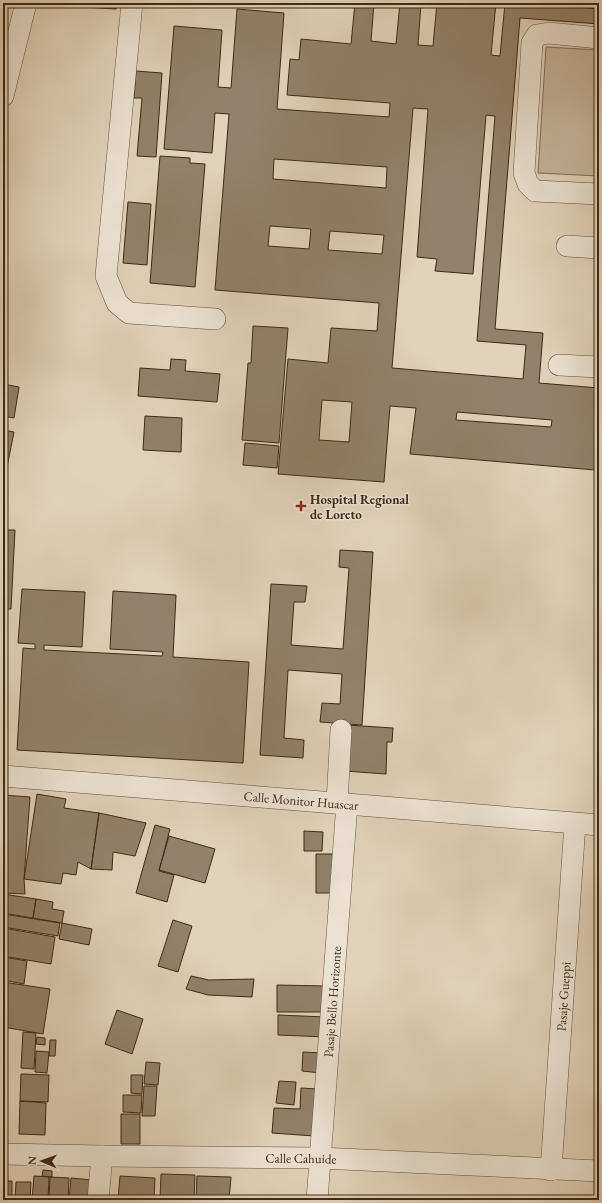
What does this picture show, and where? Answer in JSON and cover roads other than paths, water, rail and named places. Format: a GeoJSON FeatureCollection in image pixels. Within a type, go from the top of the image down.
{"type":"FeatureCollection","features":[{"type":"Feature","properties":{"kind":"street"},"geometry":{"type":"LineString","coordinates":[[3,96],[26,3]]}},
{"type":"Feature","properties":{"kind":"street"},"geometry":{"type":"LineString","coordinates":[[132,3],[106,276],[117,304],[129,313],[215,319]]}},
{"type":"Feature","properties":{"kind":"street"},"geometry":{"type":"LineString","coordinates":[[599,38],[549,33],[537,35],[532,43],[524,173],[528,184],[535,191],[599,194]]}},
{"type":"Feature","properties":{"kind":"street"},"geometry":{"type":"LineString","coordinates":[[567,246],[599,248]]}},
{"type":"Feature","properties":{"kind":"street"},"geometry":{"type":"LineString","coordinates":[[559,365],[599,367]]}},
{"type":"Feature","properties":{"kind":"street","name":"Pasaje Bello Horizonte"},"geometry":{"type":"LineString","coordinates":[[317,1200],[342,803],[341,730]]}},
{"type":"Feature","properties":{"kind":"street","name":"Calle Monitor Huascar"},"geometry":{"type":"LineString","coordinates":[[3,776],[599,825]]}},
{"type":"Feature","properties":{"kind":"street","name":"Pasaje Gueppi"},"geometry":{"type":"LineString","coordinates":[[551,1170],[575,824]]}},
{"type":"Feature","properties":{"kind":"street","name":"Calle Cahuide"},"geometry":{"type":"LineString","coordinates":[[3,1154],[320,1158],[551,1170],[599,1171]]}},
{"type":"Feature","properties":{"kind":"street"},"geometry":{"type":"LineString","coordinates":[[98,1200],[102,1156]]}},
{"type":"Feature","properties":{"kind":"place","name":"Hospital Regional de Loreto"},"geometry":{"type":"Point","coordinates":[301,506]}}]}
